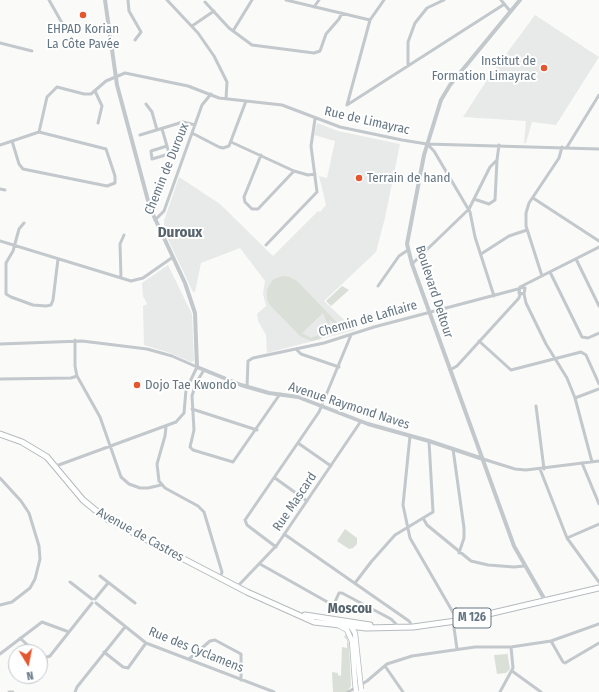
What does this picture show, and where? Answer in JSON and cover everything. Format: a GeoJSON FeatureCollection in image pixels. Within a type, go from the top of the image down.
{"type":"FeatureCollection","features":[{"type":"Feature","properties":{"kind":"main road","name":"Avenue de Castres"},"geometry":{"type":"LineString","coordinates":[[0,434],[34,448],[56,466],[84,500],[102,516],[237,587],[314,622],[338,625],[353,630],[366,628],[413,627],[456,621],[599,588]]}},
{"type":"Feature","properties":{"kind":"main road","name":"Avenue de Castres"},"geometry":{"type":"LineString","coordinates":[[297,614],[397,628]]}},
{"type":"Feature","properties":{"kind":"main road"},"geometry":{"type":"LineString","coordinates":[[346,622],[353,630],[358,691]]}},
{"type":"Feature","properties":{"kind":"main road","name":"Avenue de Castres"},"geometry":{"type":"LineString","coordinates":[[353,630],[377,626]]}},
{"type":"Feature","properties":{"kind":"main road"},"geometry":{"type":"LineString","coordinates":[[353,630],[352,641],[357,681]]}},
{"type":"Feature","properties":{"kind":"main road"},"geometry":{"type":"LineString","coordinates":[[352,641],[353,630]]}},
{"type":"Feature","properties":{"kind":"street"},"geometry":{"type":"LineString","coordinates":[[49,0],[66,30]]}},
{"type":"Feature","properties":{"kind":"street"},"geometry":{"type":"LineString","coordinates":[[105,0],[115,76],[155,220]]}},
{"type":"Feature","properties":{"kind":"street"},"geometry":{"type":"LineString","coordinates":[[128,0],[129,11],[141,32],[135,40]]}},
{"type":"Feature","properties":{"kind":"street"},"geometry":{"type":"LineString","coordinates":[[167,0],[192,26],[208,46],[227,82],[226,99]]}},
{"type":"Feature","properties":{"kind":"street"},"geometry":{"type":"LineString","coordinates":[[233,31],[252,0]]}},
{"type":"Feature","properties":{"kind":"street"},"geometry":{"type":"LineString","coordinates":[[286,0],[370,20]]}},
{"type":"Feature","properties":{"kind":"street"},"geometry":{"type":"LineString","coordinates":[[314,7],[319,0]]}},
{"type":"Feature","properties":{"kind":"street"},"geometry":{"type":"LineString","coordinates":[[384,0],[370,20],[347,105],[504,5]]}},
{"type":"Feature","properties":{"kind":"street"},"geometry":{"type":"LineString","coordinates":[[408,66],[408,42],[415,23],[427,8],[444,0]]}},
{"type":"Feature","properties":{"kind":"street"},"geometry":{"type":"LineString","coordinates":[[501,0],[510,11]]}},
{"type":"Feature","properties":{"kind":"street","name":"Boulevard Deltour"},"geometry":{"type":"LineString","coordinates":[[520,0],[445,92],[438,107],[427,144],[408,235],[408,250],[514,546],[524,566],[545,600]]}},
{"type":"Feature","properties":{"kind":"street"},"geometry":{"type":"LineString","coordinates":[[205,2],[233,31],[252,45],[314,53],[321,49],[326,34],[339,20],[342,13]]}},
{"type":"Feature","properties":{"kind":"street"},"geometry":{"type":"LineString","coordinates":[[192,26],[214,11]]}},
{"type":"Feature","properties":{"kind":"street"},"geometry":{"type":"LineString","coordinates":[[0,43],[32,50]]}},
{"type":"Feature","properties":{"kind":"street","name":"Rue de Limayrac"},"geometry":{"type":"LineString","coordinates":[[115,76],[125,72],[197,88],[226,99],[282,105],[315,119],[352,130],[427,144],[599,149]]}},
{"type":"Feature","properties":{"kind":"street"},"geometry":{"type":"LineString","coordinates":[[39,132],[47,96],[58,88],[84,94],[95,92],[103,83],[115,76]]}},
{"type":"Feature","properties":{"kind":"street"},"geometry":{"type":"LineString","coordinates":[[95,92],[102,106],[98,123]]}},
{"type":"Feature","properties":{"kind":"street","name":"Chemin de Duroux"},"geometry":{"type":"LineString","coordinates":[[197,367],[195,313],[185,283],[155,220],[160,216],[165,208],[203,102],[211,94]]}},
{"type":"Feature","properties":{"kind":"street"},"geometry":{"type":"LineString","coordinates":[[567,147],[599,95]]}},
{"type":"Feature","properties":{"kind":"street"},"geometry":{"type":"LineString","coordinates":[[192,133],[222,148],[229,146],[246,101]]}},
{"type":"Feature","properties":{"kind":"street"},"geometry":{"type":"LineString","coordinates":[[146,104],[152,112],[157,130]]}},
{"type":"Feature","properties":{"kind":"street"},"geometry":{"type":"LineString","coordinates":[[266,245],[317,192],[311,146],[315,119]]}},
{"type":"Feature","properties":{"kind":"street"},"geometry":{"type":"LineString","coordinates":[[140,136],[183,122],[195,125]]}},
{"type":"Feature","properties":{"kind":"street"},"geometry":{"type":"LineString","coordinates":[[162,128],[167,146],[169,154],[152,159],[151,151],[167,146]]}},
{"type":"Feature","properties":{"kind":"street"},"geometry":{"type":"LineString","coordinates":[[0,145],[12,141],[39,132],[106,149],[115,176],[114,183],[107,186],[23,169],[19,164],[12,141]]}},
{"type":"Feature","properties":{"kind":"street"},"geometry":{"type":"LineString","coordinates":[[231,142],[294,171],[308,175],[315,174]]}},
{"type":"Feature","properties":{"kind":"street"},"geometry":{"type":"LineString","coordinates":[[427,144],[434,151],[469,209],[475,237],[494,296]]}},
{"type":"Feature","properties":{"kind":"street"},"geometry":{"type":"LineString","coordinates":[[474,200],[489,204],[495,200],[499,145]]}},
{"type":"Feature","properties":{"kind":"street"},"geometry":{"type":"LineString","coordinates":[[542,276],[527,230],[526,213],[533,198],[559,158],[562,147]]}},
{"type":"Feature","properties":{"kind":"street"},"geometry":{"type":"LineString","coordinates":[[261,155],[244,197],[245,202],[252,209],[258,209],[294,171]]}},
{"type":"Feature","properties":{"kind":"street"},"geometry":{"type":"LineString","coordinates":[[412,264],[469,209],[490,167],[497,160]]}},
{"type":"Feature","properties":{"kind":"street"},"geometry":{"type":"LineString","coordinates":[[0,189],[5,190]]}},
{"type":"Feature","properties":{"kind":"street"},"geometry":{"type":"LineString","coordinates":[[533,198],[599,241]]}},
{"type":"Feature","properties":{"kind":"street"},"geometry":{"type":"LineString","coordinates":[[24,223],[19,229],[5,268],[6,294],[33,305],[46,306],[52,302],[58,259]]}},
{"type":"Feature","properties":{"kind":"street"},"geometry":{"type":"LineString","coordinates":[[481,254],[509,236],[527,230]]}},
{"type":"Feature","properties":{"kind":"street"},"geometry":{"type":"LineString","coordinates":[[121,278],[120,244],[124,235]]}},
{"type":"Feature","properties":{"kind":"street"},"geometry":{"type":"LineString","coordinates":[[0,241],[131,281],[139,279],[173,257]]}},
{"type":"Feature","properties":{"kind":"street","name":"Chemin de Lafilaire"},"geometry":{"type":"LineString","coordinates":[[247,387],[250,359],[351,335],[374,327],[520,288],[599,248]]}},
{"type":"Feature","properties":{"kind":"street"},"geometry":{"type":"LineString","coordinates":[[378,286],[399,256],[408,250]]}},
{"type":"Feature","properties":{"kind":"street"},"geometry":{"type":"LineString","coordinates":[[576,259],[599,306]]}},
{"type":"Feature","properties":{"kind":"street"},"geometry":{"type":"LineString","coordinates":[[550,272],[582,337],[588,338],[597,334],[599,339]]}},
{"type":"Feature","properties":{"kind":"street","name":"Chemin de Lafilaire"},"geometry":{"type":"LineString","coordinates":[[450,370],[457,366],[524,293],[534,280]]}},
{"type":"Feature","properties":{"kind":"street"},"geometry":{"type":"LineString","coordinates":[[520,288],[524,293],[546,344],[576,398],[592,462]]}},
{"type":"Feature","properties":{"kind":"street"},"geometry":{"type":"LineString","coordinates":[[520,288],[524,293]]}},
{"type":"Feature","properties":{"kind":"street"},"geometry":{"type":"LineString","coordinates":[[517,300],[526,300]]}},
{"type":"Feature","properties":{"kind":"street"},"geometry":{"type":"LineString","coordinates":[[276,548],[245,522],[322,406],[351,335]]}},
{"type":"Feature","properties":{"kind":"street"},"geometry":{"type":"LineString","coordinates":[[75,340],[77,376],[100,417],[120,474],[126,482],[144,489],[161,485]]}},
{"type":"Feature","properties":{"kind":"street","name":"Avenue Raymond Naves"},"geometry":{"type":"LineString","coordinates":[[0,344],[75,340],[147,349],[172,356],[247,387],[298,397],[361,421],[515,469],[542,469],[599,461]]}},
{"type":"Feature","properties":{"kind":"street"},"geometry":{"type":"LineString","coordinates":[[478,342],[511,370],[578,351],[584,353],[599,384]]}},
{"type":"Feature","properties":{"kind":"street"},"geometry":{"type":"LineString","coordinates":[[296,349],[301,354],[339,366]]}},
{"type":"Feature","properties":{"kind":"street"},"geometry":{"type":"LineString","coordinates":[[56,466],[176,422],[184,413],[186,390],[197,367]]}},
{"type":"Feature","properties":{"kind":"street"},"geometry":{"type":"LineString","coordinates":[[204,370],[193,391],[192,409],[194,430],[190,445],[193,450],[232,462],[257,430],[280,394]]}},
{"type":"Feature","properties":{"kind":"street"},"geometry":{"type":"LineString","coordinates":[[0,379],[71,378],[77,376]]}},
{"type":"Feature","properties":{"kind":"street"},"geometry":{"type":"LineString","coordinates":[[576,398],[599,389]]}},
{"type":"Feature","properties":{"kind":"street"},"geometry":{"type":"LineString","coordinates":[[536,406],[542,469],[567,538],[599,582]]}},
{"type":"Feature","properties":{"kind":"street"},"geometry":{"type":"LineString","coordinates":[[192,409],[257,430]]}},
{"type":"Feature","properties":{"kind":"street","name":"Rue Mascard"},"geometry":{"type":"LineString","coordinates":[[237,587],[276,548],[361,421]]}},
{"type":"Feature","properties":{"kind":"street"},"geometry":{"type":"LineString","coordinates":[[166,426],[166,436],[157,468],[157,476],[161,485],[198,506],[204,512],[222,572],[220,578]]}},
{"type":"Feature","properties":{"kind":"street"},"geometry":{"type":"LineString","coordinates":[[410,436],[403,505],[412,542],[456,621],[457,649]]}},
{"type":"Feature","properties":{"kind":"street"},"geometry":{"type":"LineString","coordinates":[[355,583],[370,562],[395,535],[432,514],[434,511],[429,441]]}},
{"type":"Feature","properties":{"kind":"street"},"geometry":{"type":"LineString","coordinates":[[298,443],[331,466]]}},
{"type":"Feature","properties":{"kind":"street"},"geometry":{"type":"LineString","coordinates":[[453,449],[464,528],[464,538],[459,553]]}},
{"type":"Feature","properties":{"kind":"street"},"geometry":{"type":"LineString","coordinates":[[582,463],[599,504]]}},
{"type":"Feature","properties":{"kind":"street"},"geometry":{"type":"LineString","coordinates":[[0,478],[21,501],[29,514],[39,546],[40,558],[37,574],[30,588],[16,599],[0,605]]}},
{"type":"Feature","properties":{"kind":"street"},"geometry":{"type":"LineString","coordinates":[[275,478],[307,501]]}},
{"type":"Feature","properties":{"kind":"street"},"geometry":{"type":"LineString","coordinates":[[423,518],[427,525],[459,553],[471,561],[481,564],[514,567],[524,566]]}},
{"type":"Feature","properties":{"kind":"street"},"geometry":{"type":"LineString","coordinates":[[567,538],[599,524]]}},
{"type":"Feature","properties":{"kind":"street"},"geometry":{"type":"LineString","coordinates":[[284,534],[412,623],[413,627]]}},
{"type":"Feature","properties":{"kind":"street"},"geometry":{"type":"LineString","coordinates":[[260,564],[331,604],[334,604],[340,593],[342,593],[391,619],[395,622],[397,628]]}},
{"type":"Feature","properties":{"kind":"street"},"geometry":{"type":"LineString","coordinates":[[100,576],[135,603]]}},
{"type":"Feature","properties":{"kind":"street","name":"Rue des Cyclamens"},"geometry":{"type":"LineString","coordinates":[[70,582],[146,643],[274,692]]}},
{"type":"Feature","properties":{"kind":"street"},"geometry":{"type":"LineString","coordinates":[[48,657],[108,583]]}},
{"type":"Feature","properties":{"kind":"street"},"geometry":{"type":"LineString","coordinates":[[0,654],[42,622],[69,632]]}},
{"type":"Feature","properties":{"kind":"street"},"geometry":{"type":"LineString","coordinates":[[348,692],[367,681],[385,666],[418,654],[480,646],[511,647],[551,641],[599,624]]}},
{"type":"Feature","properties":{"kind":"street"},"geometry":{"type":"LineString","coordinates":[[75,692],[77,687],[125,626]]}},
{"type":"Feature","properties":{"kind":"street"},"geometry":{"type":"LineString","coordinates":[[20,638],[26,644]]}},
{"type":"Feature","properties":{"kind":"street"},"geometry":{"type":"LineString","coordinates":[[189,659],[210,640],[215,640],[241,654],[241,680]]}},
{"type":"Feature","properties":{"kind":"street"},"geometry":{"type":"LineString","coordinates":[[551,641],[565,663],[599,643]]}},
{"type":"Feature","properties":{"kind":"street"},"geometry":{"type":"LineString","coordinates":[[104,652],[123,667],[128,668],[146,643]]}},
{"type":"Feature","properties":{"kind":"street"},"geometry":{"type":"LineString","coordinates":[[500,692],[512,671],[511,647]]}},
{"type":"Feature","properties":{"kind":"street"},"geometry":{"type":"LineString","coordinates":[[385,666],[403,692]]}},
{"type":"Feature","properties":{"kind":"street"},"geometry":{"type":"LineString","coordinates":[[512,671],[541,692]]}},
{"type":"Feature","properties":{"kind":"shaded area","name":"Institut de Formation Limayrac"},"geometry":{"type":"Polygon","coordinates":[[[535,15],[599,57],[556,125],[532,122],[526,143],[524,143],[526,121],[463,117],[487,80],[535,15]]]}},
{"type":"Feature","properties":{"kind":"shaded area"},"geometry":{"type":"Polygon","coordinates":[[[317,123],[338,131],[400,144],[385,218],[376,252],[324,301],[355,330],[267,353],[266,335],[258,321],[257,314],[266,306],[263,294],[265,281],[240,248],[201,263],[195,292],[193,292],[164,231],[164,221],[179,177],[220,204],[273,256],[318,211],[320,212],[326,205],[319,176],[327,178],[335,141],[314,135],[317,123]]]}},
{"type":"Feature","properties":{"kind":"shaded area"},"geometry":{"type":"Polygon","coordinates":[[[168,265],[192,314],[194,361],[191,362],[170,353],[144,345],[143,306],[147,304],[143,296],[142,283],[168,265]]]}},
{"type":"Feature","properties":{"kind":"shaded area"},"geometry":{"type":"Polygon","coordinates":[[[283,276],[297,281],[343,329],[341,331],[330,320],[328,331],[320,339],[311,341],[300,336],[270,305],[267,299],[267,290],[274,279],[283,276]],[[323,313],[302,333],[311,338],[323,333],[327,323],[323,313]]]}},
{"type":"Feature","properties":{"kind":"shaded area"},"geometry":{"type":"Polygon","coordinates":[[[342,286],[349,290],[331,306],[326,301],[342,286]]]}},
{"type":"Feature","properties":{"kind":"shaded area"},"geometry":{"type":"Polygon","coordinates":[[[345,529],[357,538],[357,544],[353,548],[349,549],[337,541],[345,529]]]}},
{"type":"Feature","properties":{"kind":"shaded area"},"geometry":{"type":"Polygon","coordinates":[[[346,634],[349,644],[351,686],[347,692],[333,692],[332,672],[338,673],[338,675],[341,676],[342,647],[347,648],[347,640],[344,637],[346,634]]]}},
{"type":"Feature","properties":{"kind":"shaded area"},"geometry":{"type":"Polygon","coordinates":[[[507,651],[510,669],[506,673],[497,674],[494,655],[507,654],[507,651]]]}},
{"type":"Feature","properties":{"kind":"place","name":"EHPAD Korian La Côte Pavée"},"geometry":{"type":"Point","coordinates":[83,15]}},
{"type":"Feature","properties":{"kind":"place","name":"Institut de Formation Limayrac"},"geometry":{"type":"Point","coordinates":[544,68]}},
{"type":"Feature","properties":{"kind":"place","name":"Terrain de hand"},"geometry":{"type":"Point","coordinates":[359,178]}},
{"type":"Feature","properties":{"kind":"place","name":"Dojo Tae Kwondo"},"geometry":{"type":"Point","coordinates":[137,385]}},
{"type":"Feature","properties":{"kind":"district","name":"Duroux"},"geometry":{"type":"Point","coordinates":[180,233]}},
{"type":"Feature","properties":{"kind":"district","name":"Moscou"},"geometry":{"type":"Point","coordinates":[350,609]}}]}
